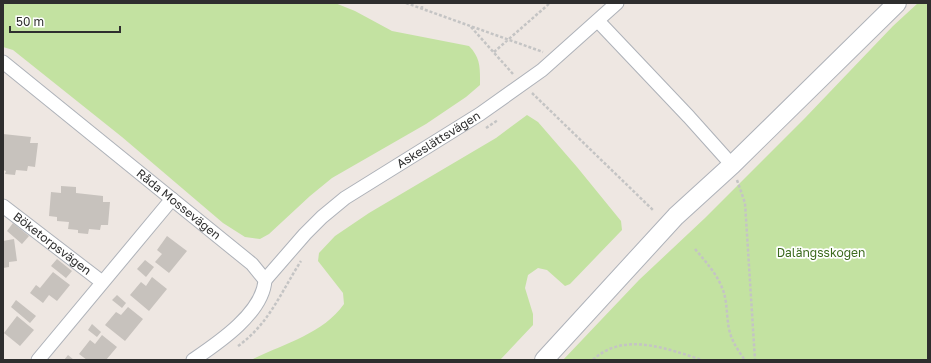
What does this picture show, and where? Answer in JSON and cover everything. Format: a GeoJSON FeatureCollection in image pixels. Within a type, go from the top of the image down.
{"type":"FeatureCollection","features":[{"type":"Feature","properties":{"kind":"main road"},"geometry":{"type":"LineString","coordinates":[[544,360],[676,216],[732,165],[897,3]]}},
{"type":"Feature","properties":{"kind":"street","name":"Askeslättsvägen"},"geometry":{"type":"LineString","coordinates":[[265,280],[305,234],[322,217],[346,198],[374,179],[421,152],[455,130],[542,70],[617,3]]}},
{"type":"Feature","properties":{"kind":"street"},"geometry":{"type":"LineString","coordinates":[[598,21],[689,117],[732,165]]}},
{"type":"Feature","properties":{"kind":"street","name":"Råda Mossevägen"},"geometry":{"type":"LineString","coordinates":[[3,62],[252,264],[265,280]]}},
{"type":"Feature","properties":{"kind":"street","name":"Böketorpsvägen"},"geometry":{"type":"LineString","coordinates":[[38,360],[172,199]]}},
{"type":"Feature","properties":{"kind":"street","name":"Böketorpsvägen"},"geometry":{"type":"LineString","coordinates":[[3,206],[102,282]]}},
{"type":"Feature","properties":{"kind":"street"},"geometry":{"type":"LineString","coordinates":[[193,360],[228,335],[243,321],[260,300],[265,289],[265,280]]}},
{"type":"Feature","properties":{"kind":"path"},"geometry":{"type":"LineString","coordinates":[[406,3],[557,56]]}},
{"type":"Feature","properties":{"kind":"path"},"geometry":{"type":"LineString","coordinates":[[422,3],[422,9]]}},
{"type":"Feature","properties":{"kind":"path"},"geometry":{"type":"LineString","coordinates":[[494,52],[550,3]]}},
{"type":"Feature","properties":{"kind":"path"},"geometry":{"type":"LineString","coordinates":[[471,27],[522,84],[654,211]]}},
{"type":"Feature","properties":{"kind":"path"},"geometry":{"type":"LineString","coordinates":[[527,99],[533,94]]}},
{"type":"Feature","properties":{"kind":"path"},"geometry":{"type":"LineString","coordinates":[[483,130],[502,117]]}},
{"type":"Feature","properties":{"kind":"path"},"geometry":{"type":"LineString","coordinates":[[732,165],[745,203],[755,360]]}},
{"type":"Feature","properties":{"kind":"path"},"geometry":{"type":"LineString","coordinates":[[695,249],[714,271],[723,290],[730,332],[745,360]]}},
{"type":"Feature","properties":{"kind":"path"},"geometry":{"type":"LineString","coordinates":[[235,348],[261,325],[279,300],[292,275],[305,256]]}},
{"type":"Feature","properties":{"kind":"path"},"geometry":{"type":"LineString","coordinates":[[593,360],[600,354],[619,345],[642,344],[666,348],[702,360]]}},
{"type":"Feature","properties":{"kind":"green space"},"geometry":{"type":"Polygon","coordinates":[[[3,3],[335,3],[355,11],[392,31],[469,46],[478,59],[480,69],[480,85],[466,97],[426,124],[332,178],[269,234],[260,239],[245,237],[223,223],[122,137],[13,50],[3,47],[3,3]]]}},
{"type":"Feature","properties":{"kind":"green space","name":"Dalängsskogen"},"geometry":{"type":"Polygon","coordinates":[[[918,3],[928,3],[928,360],[563,360],[639,280],[705,218],[805,118],[893,26],[918,3]]]}},
{"type":"Feature","properties":{"kind":"green space"},"geometry":{"type":"Polygon","coordinates":[[[527,115],[538,122],[577,167],[621,221],[622,230],[570,284],[565,286],[547,270],[538,268],[528,275],[525,288],[533,314],[533,325],[500,360],[251,360],[314,331],[335,314],[344,304],[343,293],[318,261],[319,253],[335,236],[369,213],[496,138],[527,115]]]}},
{"type":"Feature","properties":{"kind":"building"},"geometry":{"type":"Polygon","coordinates":[[[3,134],[31,137],[30,143],[38,143],[35,167],[28,166],[27,171],[16,170],[15,175],[5,174],[6,171],[3,170],[3,134]]]}},
{"type":"Feature","properties":{"kind":"building"},"geometry":{"type":"Polygon","coordinates":[[[61,186],[76,187],[76,193],[103,196],[103,202],[110,202],[108,225],[101,225],[100,230],[89,229],[88,234],[78,233],[78,230],[68,229],[69,222],[57,221],[57,217],[49,216],[51,192],[61,193],[61,186]]]}},
{"type":"Feature","properties":{"kind":"building"},"geometry":{"type":"Polygon","coordinates":[[[13,223],[29,236],[22,244],[7,231],[13,223]]]}},
{"type":"Feature","properties":{"kind":"building"},"geometry":{"type":"Polygon","coordinates":[[[167,236],[187,251],[169,273],[155,262],[162,254],[157,250],[167,236]]]}},
{"type":"Feature","properties":{"kind":"building"},"geometry":{"type":"Polygon","coordinates":[[[14,239],[17,261],[9,262],[9,267],[3,268],[3,241],[14,239]]]}},
{"type":"Feature","properties":{"kind":"building"},"geometry":{"type":"Polygon","coordinates":[[[57,259],[72,271],[66,278],[51,266],[57,259]]]}},
{"type":"Feature","properties":{"kind":"building"},"geometry":{"type":"Polygon","coordinates":[[[145,260],[154,267],[146,277],[137,269],[145,260]]]}},
{"type":"Feature","properties":{"kind":"building"},"geometry":{"type":"Polygon","coordinates":[[[53,272],[70,285],[57,301],[49,295],[43,303],[30,293],[36,285],[40,288],[53,272]]]}},
{"type":"Feature","properties":{"kind":"building"},"geometry":{"type":"Polygon","coordinates":[[[152,277],[167,289],[149,311],[130,295],[141,282],[146,286],[152,277]]]}},
{"type":"Feature","properties":{"kind":"building"},"geometry":{"type":"Polygon","coordinates":[[[117,295],[126,303],[122,308],[112,300],[117,295]]]}},
{"type":"Feature","properties":{"kind":"building"},"geometry":{"type":"Polygon","coordinates":[[[16,300],[36,316],[30,323],[11,307],[16,300]]]}},
{"type":"Feature","properties":{"kind":"building"},"geometry":{"type":"Polygon","coordinates":[[[128,307],[143,319],[125,341],[105,325],[116,312],[121,315],[128,307]]]}},
{"type":"Feature","properties":{"kind":"building"},"geometry":{"type":"Polygon","coordinates":[[[17,316],[34,330],[20,346],[4,333],[17,316]]]}},
{"type":"Feature","properties":{"kind":"building"},"geometry":{"type":"Polygon","coordinates":[[[92,324],[101,332],[97,337],[88,330],[92,324]]]}},
{"type":"Feature","properties":{"kind":"building"},"geometry":{"type":"Polygon","coordinates":[[[102,335],[117,347],[106,360],[87,360],[79,354],[90,340],[95,344],[102,335]]]}},
{"type":"Feature","properties":{"kind":"building"},"geometry":{"type":"Polygon","coordinates":[[[68,355],[74,360],[64,360],[68,355]]]}}]}
